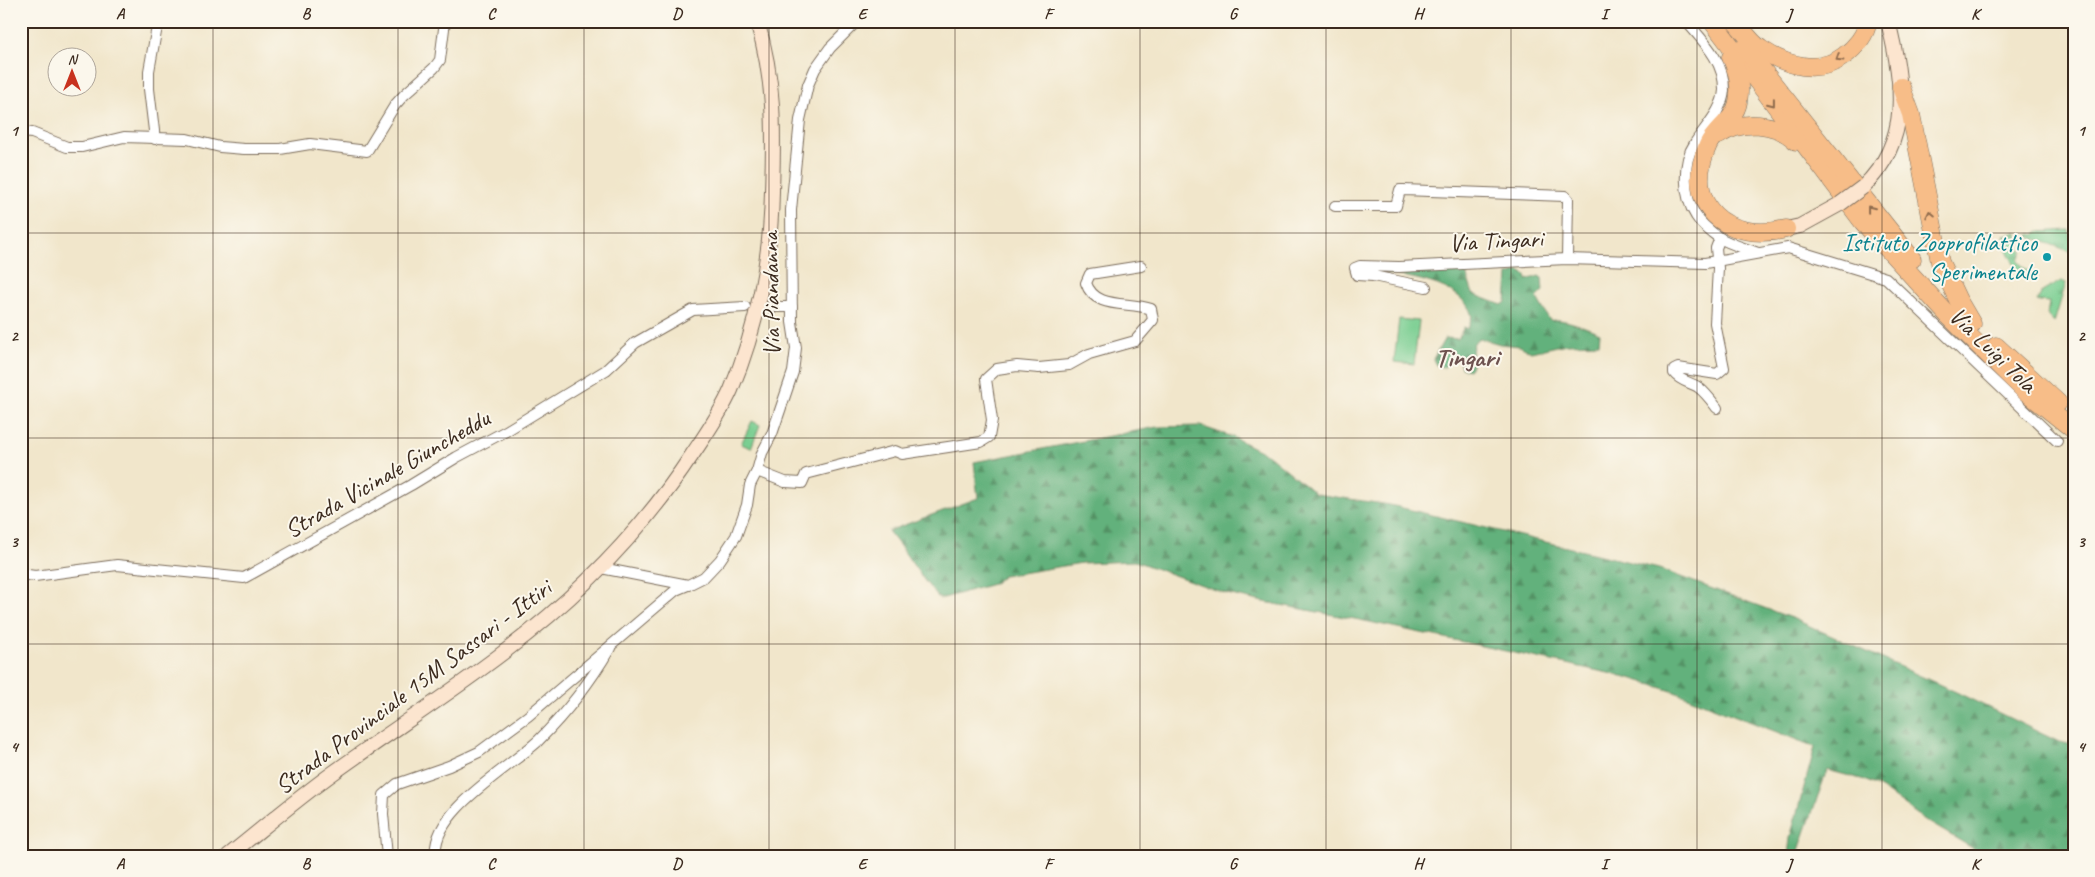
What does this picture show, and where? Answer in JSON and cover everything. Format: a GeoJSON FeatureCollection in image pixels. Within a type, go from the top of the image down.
{"type":"FeatureCollection","features":[{"type":"Feature","properties":{"kind":"highway"},"geometry":{"type":"LineString","coordinates":[[1708,21],[1738,73],[1739,88],[1738,103],[1732,115],[1709,142],[1702,159],[1698,179],[1705,202],[1718,220],[1742,231],[1771,232],[1786,229]]}},
{"type":"Feature","properties":{"kind":"highway"},"geometry":{"type":"LineString","coordinates":[[1712,21],[1862,222],[1947,314],[2025,391],[2074,430]]}},
{"type":"Feature","properties":{"kind":"highway"},"geometry":{"type":"LineString","coordinates":[[1726,21],[1878,218],[1938,290],[2074,418]]}},
{"type":"Feature","properties":{"kind":"highway"},"geometry":{"type":"LineString","coordinates":[[1735,21],[1760,48],[1783,62],[1809,68],[1835,62],[1855,47],[1868,21]]}},
{"type":"Feature","properties":{"kind":"highway"},"geometry":{"type":"LineString","coordinates":[[1901,87],[1911,114],[1940,262],[1972,324]]}},
{"type":"Feature","properties":{"kind":"highway"},"geometry":{"type":"LineString","coordinates":[[1709,142],[1730,127],[1749,124],[1771,126],[1789,134],[1819,164]]}},
{"type":"Feature","properties":{"kind":"main road","name":"Strada Provinciale 15M Sassari - Ittiri"},"geometry":{"type":"LineString","coordinates":[[228,856],[331,775],[506,651],[559,607],[601,568],[631,536],[670,489],[708,432],[729,393],[742,361],[757,309],[771,230],[774,103],[770,68],[757,21]]}},
{"type":"Feature","properties":{"kind":"main road"},"geometry":{"type":"LineString","coordinates":[[1786,229],[1800,226],[1840,204],[1863,187],[1882,167],[1895,140],[1901,87],[1888,21]]}},
{"type":"Feature","properties":{"kind":"street"},"geometry":{"type":"LineString","coordinates":[[155,138],[149,89],[149,71],[158,21]]}},
{"type":"Feature","properties":{"kind":"street"},"geometry":{"type":"LineString","coordinates":[[21,132],[32,133],[67,147],[82,147],[124,137],[187,139],[220,147],[244,149],[280,149],[310,144],[367,151],[395,106],[440,60],[445,21]]}},
{"type":"Feature","properties":{"kind":"street","name":"Via Piandanna"},"geometry":{"type":"LineString","coordinates":[[388,856],[383,814],[384,795],[397,784],[449,766],[479,752],[528,716],[676,590],[704,577],[720,560],[736,536],[747,505],[750,485],[757,471],[762,453],[772,434],[793,372],[796,348],[792,307],[791,210],[800,120],[808,85],[815,69],[830,48],[857,21]]}},
{"type":"Feature","properties":{"kind":"street"},"geometry":{"type":"LineString","coordinates":[[1686,21],[1714,55],[1722,73],[1724,92],[1714,117],[1693,145],[1686,174],[1688,191],[1695,215],[1720,238],[1758,253]]}},
{"type":"Feature","properties":{"kind":"street"},"geometry":{"type":"LineString","coordinates":[[1335,206],[1396,206],[1400,190],[1565,196],[1568,199],[1566,259]]}},
{"type":"Feature","properties":{"kind":"street"},"geometry":{"type":"LineString","coordinates":[[1786,229],[1788,248]]}},
{"type":"Feature","properties":{"kind":"street"},"geometry":{"type":"LineString","coordinates":[[1717,408],[1709,396],[1697,387],[1678,379],[1674,370],[1678,368],[1717,374],[1724,368],[1715,323],[1716,248],[1720,238]]}},
{"type":"Feature","properties":{"kind":"street","name":"Via Tingari"},"geometry":{"type":"LineString","coordinates":[[1426,287],[1357,274],[1356,268],[1360,266],[1399,267],[1566,259],[1717,262],[1788,248]]}},
{"type":"Feature","properties":{"kind":"street","name":"Via Luigi Tola"},"geometry":{"type":"LineString","coordinates":[[1788,248],[1886,278],[2057,441]]}},
{"type":"Feature","properties":{"kind":"street"},"geometry":{"type":"LineString","coordinates":[[757,471],[785,482],[802,483],[806,474],[895,451],[902,454],[981,442],[989,437],[992,420],[986,379],[997,369],[1018,366],[1039,368],[1068,366],[1089,354],[1135,341],[1146,330],[1153,320],[1150,309],[1139,305],[1101,301],[1089,291],[1086,282],[1090,274],[1141,266]]}},
{"type":"Feature","properties":{"kind":"street","name":"Strada Vicinale Giuncheddu"},"geometry":{"type":"LineString","coordinates":[[21,574],[35,576],[118,565],[244,578],[506,431],[606,370],[635,343],[693,310],[745,307]]}},
{"type":"Feature","properties":{"kind":"street"},"geometry":{"type":"LineString","coordinates":[[770,307],[792,307]]}},
{"type":"Feature","properties":{"kind":"street"},"geometry":{"type":"LineString","coordinates":[[601,568],[688,585]]}},
{"type":"Feature","properties":{"kind":"street"},"geometry":{"type":"LineString","coordinates":[[436,856],[434,846],[440,828],[454,810],[537,741],[558,719],[599,668],[615,641]]}},
{"type":"Feature","properties":{"kind":"green space"},"geometry":{"type":"Polygon","coordinates":[[[2069,230],[2072,252],[2028,236],[2031,234],[2036,235],[2037,232],[2069,230]]]}},
{"type":"Feature","properties":{"kind":"green space"},"geometry":{"type":"Polygon","coordinates":[[[2017,233],[2017,249],[2022,250],[2018,261],[2033,274],[2020,276],[2004,244],[2006,242],[2004,235],[2017,233]]]}},
{"type":"Feature","properties":{"kind":"green space"},"geometry":{"type":"Polygon","coordinates":[[[1458,266],[1466,273],[1473,294],[1502,305],[1506,302],[1508,275],[1519,271],[1526,275],[1527,280],[1539,276],[1542,278],[1543,292],[1537,298],[1549,319],[1570,322],[1600,333],[1599,343],[1566,344],[1531,352],[1520,346],[1500,344],[1479,338],[1473,345],[1473,362],[1469,370],[1461,368],[1459,359],[1455,356],[1451,356],[1444,368],[1436,365],[1433,359],[1445,338],[1458,339],[1464,327],[1468,329],[1472,316],[1466,304],[1457,295],[1445,288],[1415,279],[1373,271],[1458,266]]]}},
{"type":"Feature","properties":{"kind":"green space"},"geometry":{"type":"Polygon","coordinates":[[[2061,281],[2066,283],[2054,323],[2047,315],[2049,302],[2037,301],[2042,292],[2061,281]]]}},
{"type":"Feature","properties":{"kind":"green space"},"geometry":{"type":"Polygon","coordinates":[[[1399,319],[1419,321],[1414,364],[1394,362],[1399,319]]]}},
{"type":"Feature","properties":{"kind":"green space"},"geometry":{"type":"Polygon","coordinates":[[[752,421],[760,425],[751,448],[741,444],[752,421]]]}},
{"type":"Feature","properties":{"kind":"green space"},"geometry":{"type":"Polygon","coordinates":[[[1200,426],[1233,437],[1270,456],[1316,494],[1390,505],[1659,569],[1794,619],[1956,692],[2059,742],[2074,745],[2074,856],[1992,856],[1974,849],[1925,820],[1882,789],[1865,780],[1827,770],[1797,856],[1788,856],[1790,838],[1815,747],[1672,691],[1627,677],[1360,620],[1227,594],[1135,561],[1082,563],[1003,576],[993,584],[940,599],[888,531],[978,498],[974,462],[1157,427],[1200,426]]]}},
{"type":"Feature","properties":{"kind":"place","name":"Istituto Zooprofilattico Sperimentale"},"geometry":{"type":"Point","coordinates":[2047,257]}},
{"type":"Feature","properties":{"kind":"district","name":"Tingari"},"geometry":{"type":"Point","coordinates":[1467,357]}}]}
